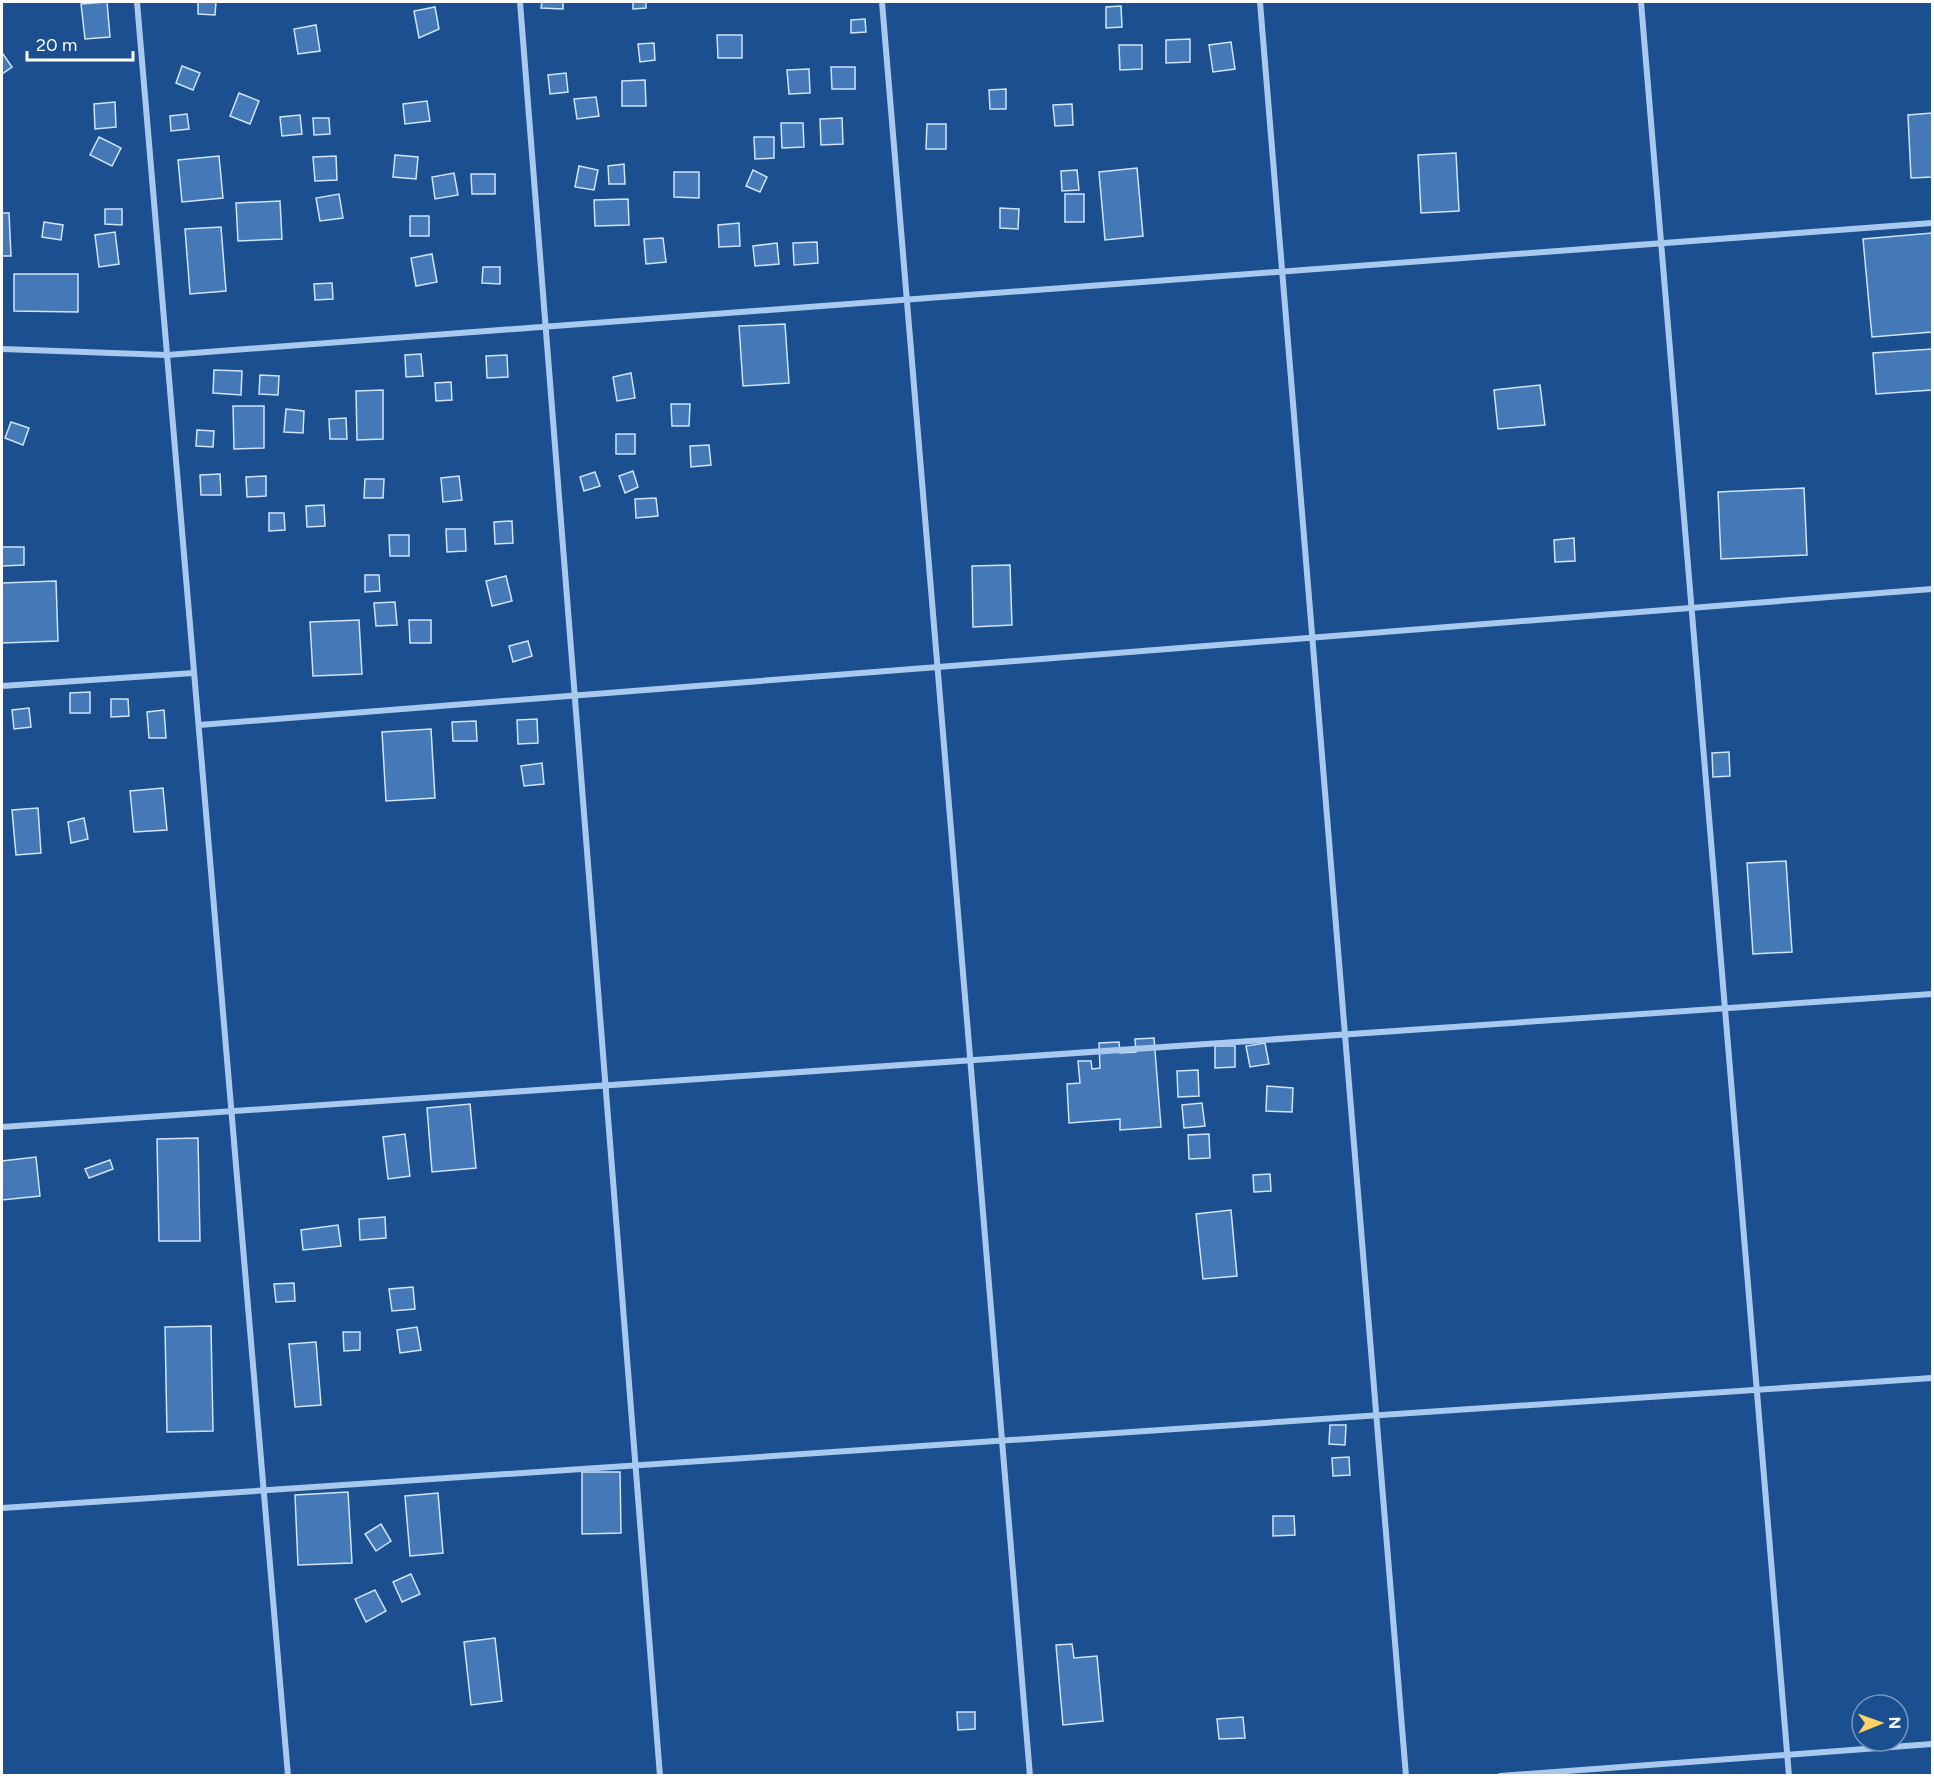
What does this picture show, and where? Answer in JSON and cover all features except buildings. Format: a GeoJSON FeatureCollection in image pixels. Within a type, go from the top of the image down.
{"type":"FeatureCollection","features":[{"type":"Feature","properties":{"kind":"street"},"geometry":{"type":"LineString","coordinates":[[137,2],[288,1776]]}},
{"type":"Feature","properties":{"kind":"street"},"geometry":{"type":"LineString","coordinates":[[520,2],[660,1776]]}},
{"type":"Feature","properties":{"kind":"street"},"geometry":{"type":"LineString","coordinates":[[882,2],[1030,1776]]}},
{"type":"Feature","properties":{"kind":"street"},"geometry":{"type":"LineString","coordinates":[[1260,2],[1406,1776]]}},
{"type":"Feature","properties":{"kind":"street"},"geometry":{"type":"LineString","coordinates":[[1641,2],[1789,1776]]}},
{"type":"Feature","properties":{"kind":"street"},"geometry":{"type":"LineString","coordinates":[[2,348],[167,355],[1932,223]]}},
{"type":"Feature","properties":{"kind":"street"},"geometry":{"type":"LineString","coordinates":[[199,725],[1932,589]]}},
{"type":"Feature","properties":{"kind":"street"},"geometry":{"type":"LineString","coordinates":[[2,686],[194,673]]}},
{"type":"Feature","properties":{"kind":"street"},"geometry":{"type":"LineString","coordinates":[[2,1126],[1932,994]]}},
{"type":"Feature","properties":{"kind":"street"},"geometry":{"type":"LineString","coordinates":[[2,1508],[1932,1378]]}},
{"type":"Feature","properties":{"kind":"street"},"geometry":{"type":"LineString","coordinates":[[1500,1776],[1932,1744]]}}]}
